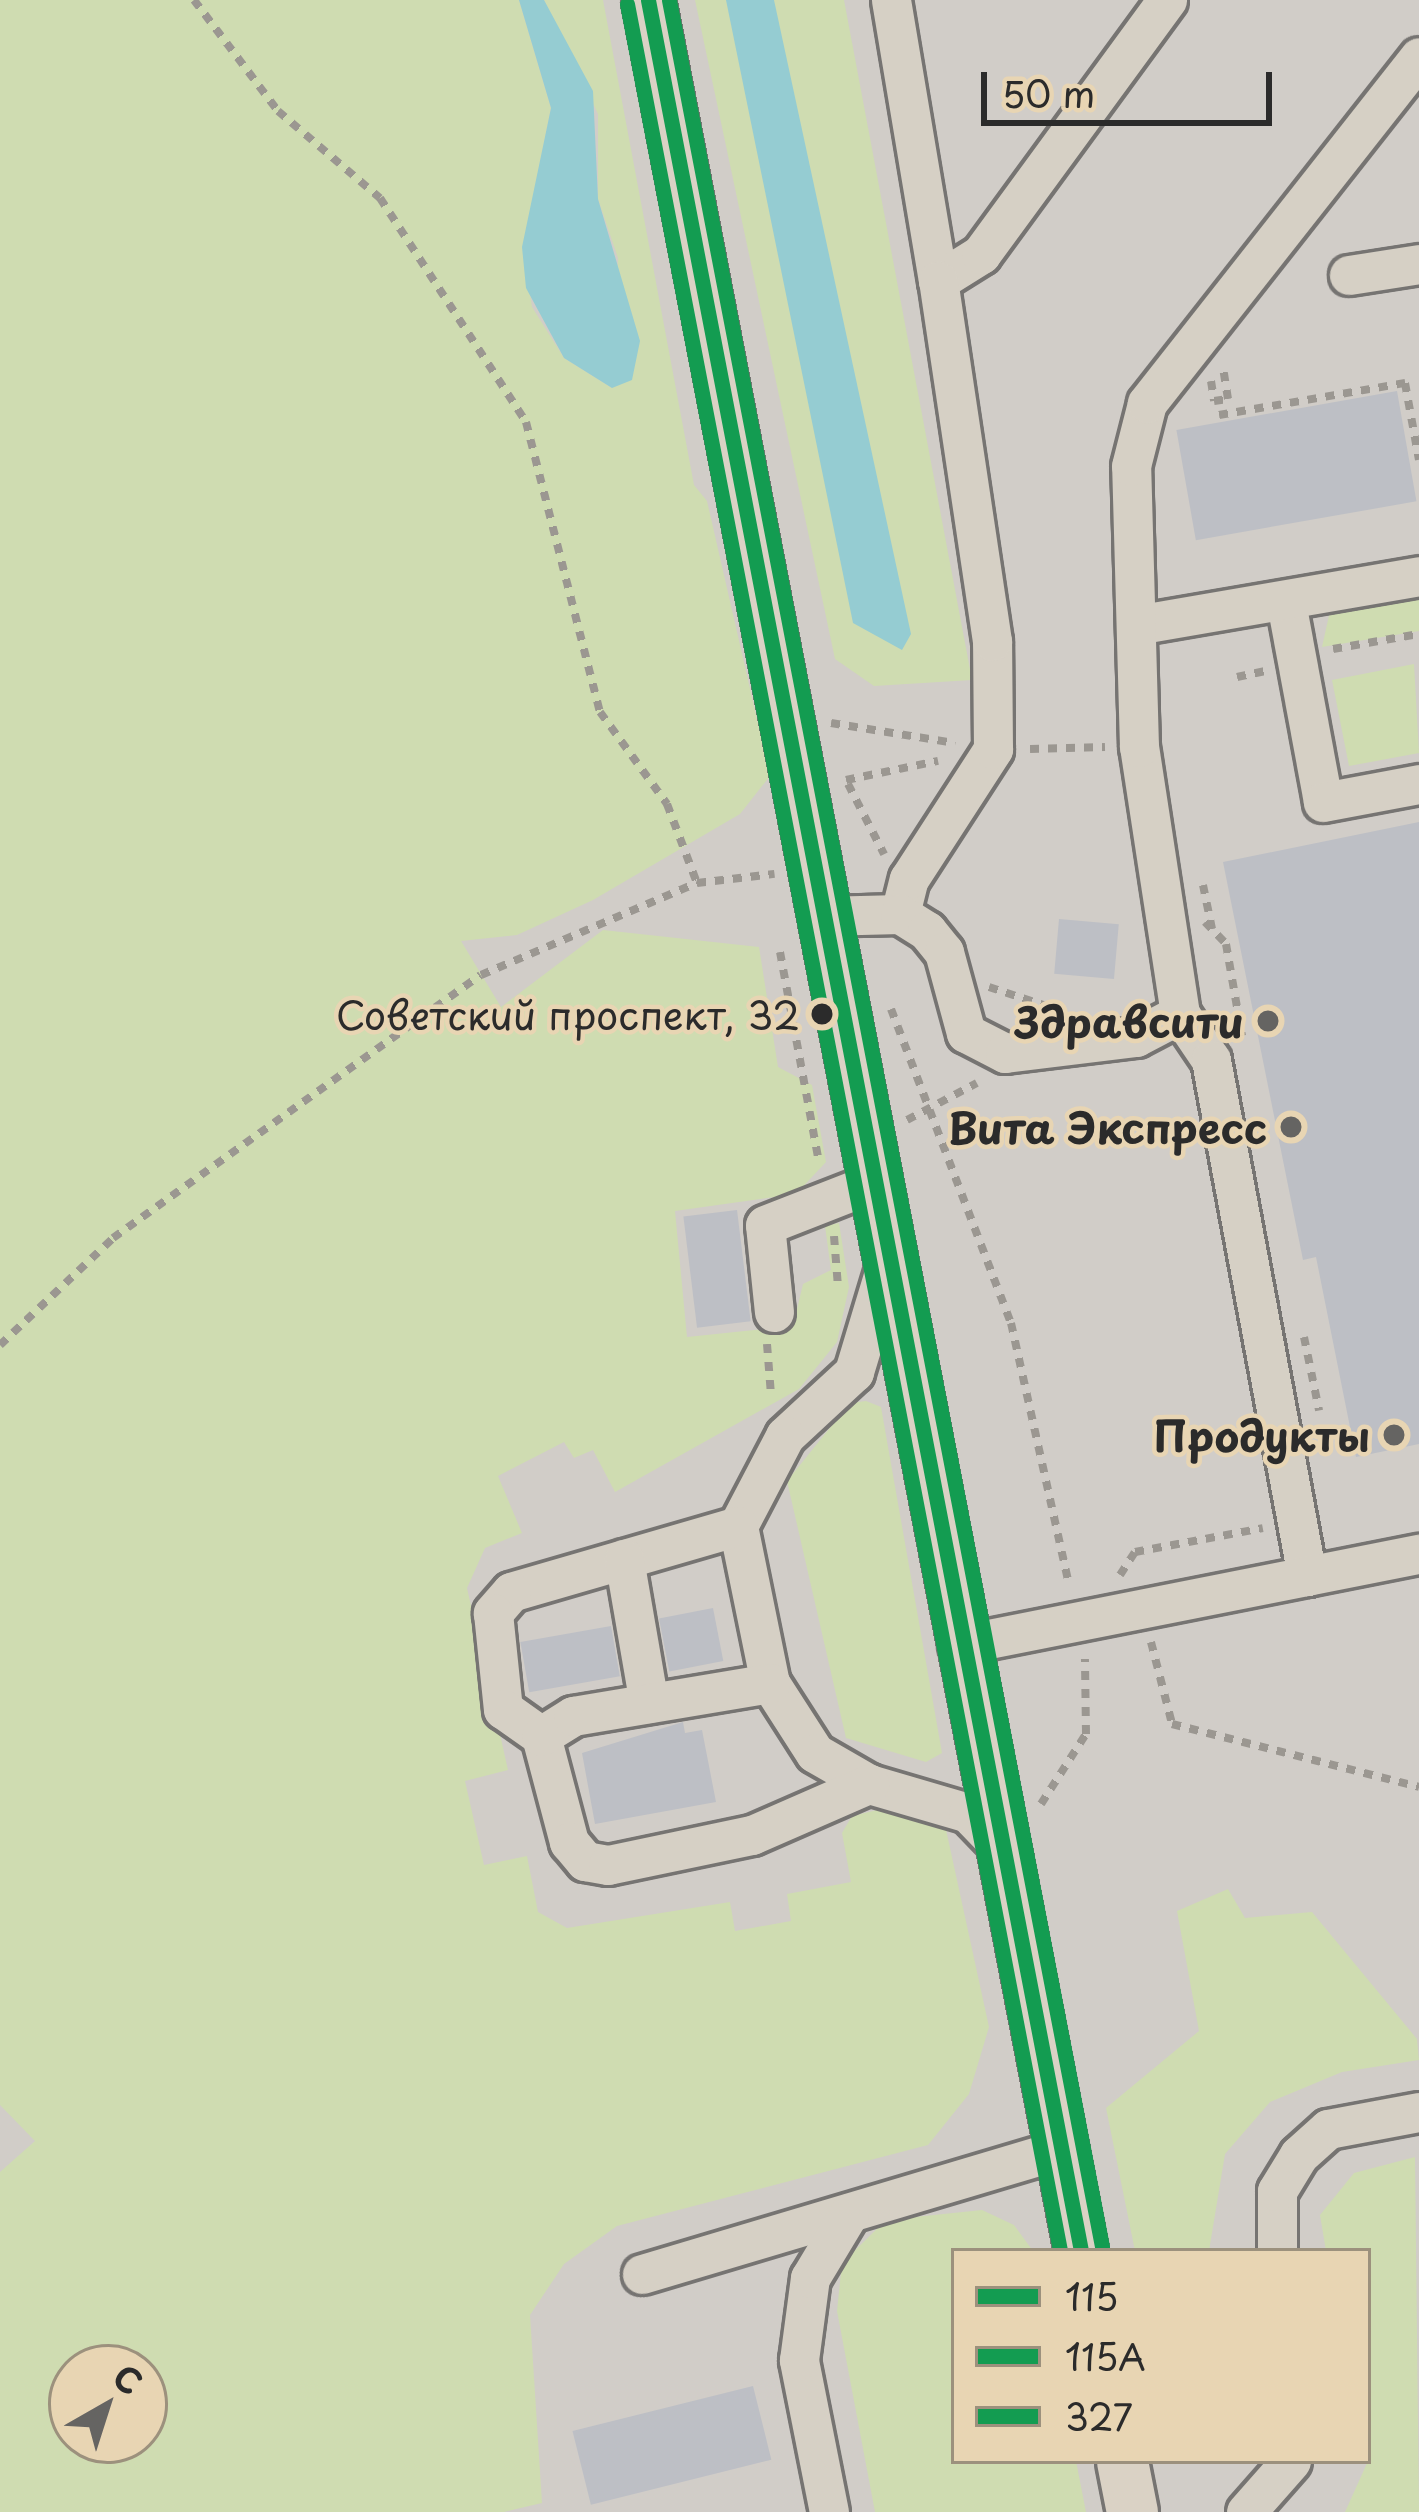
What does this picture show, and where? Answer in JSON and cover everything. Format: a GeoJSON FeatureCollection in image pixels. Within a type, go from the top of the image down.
{"type":"FeatureCollection","features":[{"type":"Feature","properties":{"kind":"main road"},"geometry":{"type":"LineString","coordinates":[[648,0],[958,1645],[1016,1837],[1060,2149],[1080,2248]]}},
{"type":"Feature","properties":{"kind":"main road"},"geometry":{"type":"LineString","coordinates":[[1123,2464],[1132,2512]]}},
{"type":"Feature","properties":{"kind":"lane"},"geometry":{"type":"LineString","coordinates":[[891,0],[992,641],[993,749],[908,879],[900,914]]}},
{"type":"Feature","properties":{"kind":"lane"},"geometry":{"type":"LineString","coordinates":[[938,281],[981,254],[1167,0]]}},
{"type":"Feature","properties":{"kind":"lane"},"geometry":{"type":"LineString","coordinates":[[1307,1576],[1211,1060],[1180,1014],[1139,747],[1142,624],[1131,466],[1147,403],[1419,57]]}},
{"type":"Feature","properties":{"kind":"lane"},"geometry":{"type":"LineString","coordinates":[[1349,275],[1419,264]]}},
{"type":"Feature","properties":{"kind":"lane"},"geometry":{"type":"LineString","coordinates":[[1142,624],[1419,576]]}},
{"type":"Feature","properties":{"kind":"lane"},"geometry":{"type":"LineString","coordinates":[[1286,602],[1323,802],[1419,784]]}},
{"type":"Feature","properties":{"kind":"lane"},"geometry":{"type":"LineString","coordinates":[[816,893],[900,914],[944,952],[966,1034],[1005,1053],[1136,1036],[1180,1014]]}},
{"type":"Feature","properties":{"kind":"lane"},"geometry":{"type":"LineString","coordinates":[[774,1312],[765,1226],[872,1183]]}},
{"type":"Feature","properties":{"kind":"lane"},"geometry":{"type":"LineString","coordinates":[[886,1252],[854,1372],[785,1436],[739,1526],[770,1683],[815,1753],[868,1784],[968,1813],[1016,1837]]}},
{"type":"Feature","properties":{"kind":"lane"},"geometry":{"type":"LineString","coordinates":[[739,1526],[511,1592],[493,1613],[503,1709],[541,1736],[569,1842],[585,1862],[608,1865],[752,1834],[868,1784]]}},
{"type":"Feature","properties":{"kind":"lane"},"geometry":{"type":"LineString","coordinates":[[958,1645],[1419,1554]]}},
{"type":"Feature","properties":{"kind":"lane"},"geometry":{"type":"LineString","coordinates":[[624,1559],[649,1703]]}},
{"type":"Feature","properties":{"kind":"lane"},"geometry":{"type":"LineString","coordinates":[[541,1736],[573,1716],[770,1683]]}},
{"type":"Feature","properties":{"kind":"lane"},"geometry":{"type":"LineString","coordinates":[[1276,2248],[1276,2191],[1299,2155],[1328,2129],[1419,2112]]}},
{"type":"Feature","properties":{"kind":"lane"},"geometry":{"type":"LineString","coordinates":[[642,2274],[1060,2149]]}},
{"type":"Feature","properties":{"kind":"lane"},"geometry":{"type":"LineString","coordinates":[[829,2512],[799,2360],[810,2278],[849,2213]]}},
{"type":"Feature","properties":{"kind":"lane"},"geometry":{"type":"LineString","coordinates":[[1246,2512],[1288,2464]]}},
{"type":"Feature","properties":{"kind":"path"},"geometry":{"type":"LineString","coordinates":[[194,0],[278,111],[380,198],[526,422],[600,712],[667,803],[697,883]]}},
{"type":"Feature","properties":{"kind":"path"},"geometry":{"type":"LineString","coordinates":[[1189,388],[1215,354]]}},
{"type":"Feature","properties":{"kind":"path"},"geometry":{"type":"LineString","coordinates":[[1219,415],[1405,383],[1419,460]]}},
{"type":"Feature","properties":{"kind":"path"},"geometry":{"type":"LineString","coordinates":[[1237,676],[1268,670],[1265,651]]}},
{"type":"Feature","properties":{"kind":"path"},"geometry":{"type":"LineString","coordinates":[[846,779],[993,749]]}},
{"type":"Feature","properties":{"kind":"path"},"geometry":{"type":"LineString","coordinates":[[1198,860],[1212,929]]}},
{"type":"Feature","properties":{"kind":"path"},"geometry":{"type":"LineString","coordinates":[[0,1345],[113,1238],[481,974],[697,883],[816,893]]}},
{"type":"Feature","properties":{"kind":"path"},"geometry":{"type":"LineString","coordinates":[[780,952],[793,1052]]}},
{"type":"Feature","properties":{"kind":"path"},"geometry":{"type":"LineString","coordinates":[[884,984],[1011,1323],[1070,1585]]}},
{"type":"Feature","properties":{"kind":"path"},"geometry":{"type":"LineString","coordinates":[[774,1312],[772,1405],[785,1436]]}},
{"type":"Feature","properties":{"kind":"path"},"geometry":{"type":"LineString","coordinates":[[1104,1578],[1122,1574],[1135,1552],[1297,1522]]}},
{"type":"Feature","properties":{"kind":"path"},"geometry":{"type":"LineString","coordinates":[[1052,1588],[1087,1581]]}},
{"type":"Feature","properties":{"kind":"path"},"geometry":{"type":"LineString","coordinates":[[1128,1637],[1149,1633],[1172,1724],[1419,1786]]}},
{"type":"Feature","properties":{"kind":"path"},"geometry":{"type":"LineString","coordinates":[[1016,1837],[1086,1734],[1087,1646],[1067,1650]]}},
{"type":"Feature","properties":{"kind":"green space"},"geometry":{"type":"Polygon","coordinates":[[[0,0],[519,0],[551,108],[523,247],[532,307],[564,358],[612,388],[618,258],[598,199],[598,114],[544,0],[603,0],[694,485],[707,501],[770,776],[740,814],[593,900],[517,935],[461,941],[501,1007],[603,930],[759,947],[778,1067],[812,1085],[826,1162],[796,1194],[675,1211],[687,1337],[793,1326],[803,1284],[831,1270],[825,1226],[839,1223],[849,1287],[837,1342],[799,1389],[615,1492],[593,1450],[574,1458],[564,1442],[498,1476],[522,1533],[485,1548],[467,1588],[508,1770],[465,1781],[484,1865],[527,1856],[538,1912],[567,1928],[730,1902],[735,1931],[791,1921],[787,1894],[851,1882],[842,1833],[852,1816],[890,1807],[945,1825],[989,2027],[969,2094],[928,2145],[617,2226],[564,2264],[530,2315],[542,2503],[504,2512],[0,2512],[0,2172],[35,2141],[0,2105],[0,0]]]}},
{"type":"Feature","properties":{"kind":"green space"},"geometry":{"type":"Polygon","coordinates":[[[695,0],[844,0],[972,680],[874,686],[835,659],[695,0]]]}},
{"type":"Feature","properties":{"kind":"green space"},"geometry":{"type":"Polygon","coordinates":[[[1419,595],[1419,631],[1322,647],[1330,611],[1419,595]]]}},
{"type":"Feature","properties":{"kind":"green space"},"geometry":{"type":"Polygon","coordinates":[[[1414,664],[1419,753],[1349,766],[1332,680],[1414,664]]]}},
{"type":"Feature","properties":{"kind":"green space"},"geometry":{"type":"Polygon","coordinates":[[[866,1401],[881,1407],[942,1753],[926,1762],[846,1738],[787,1481],[850,1403],[866,1401]]]}},
{"type":"Feature","properties":{"kind":"green space"},"geometry":{"type":"Polygon","coordinates":[[[1228,1889],[1245,1918],[1312,1912],[1417,2039],[1419,2060],[1342,2072],[1270,2102],[1225,2154],[1209,2248],[1134,2248],[1106,2108],[1199,2031],[1177,1911],[1228,1889]]]}},
{"type":"Feature","properties":{"kind":"green space"},"geometry":{"type":"Polygon","coordinates":[[[1415,2157],[1419,2512],[1345,2512],[1367,2464],[1371,2464],[1371,2248],[1326,2248],[1320,2215],[1354,2173],[1415,2157]]]}},
{"type":"Feature","properties":{"kind":"green space"},"geometry":{"type":"Polygon","coordinates":[[[982,2210],[1014,2225],[1031,2248],[951,2248],[951,2464],[1077,2464],[1086,2512],[875,2512],[837,2311],[842,2263],[886,2220],[982,2210]]]}},
{"type":"Feature","properties":{"kind":"water"},"geometry":{"type":"Polygon","coordinates":[[[519,0],[544,0],[593,91],[598,199],[640,341],[632,380],[612,388],[564,358],[526,288],[522,247],[551,108],[519,0]]]}},
{"type":"Feature","properties":{"kind":"water"},"geometry":{"type":"Polygon","coordinates":[[[726,0],[774,0],[911,634],[902,650],[853,623],[726,0]]]}},
{"type":"Feature","properties":{"kind":"building"},"geometry":{"type":"Polygon","coordinates":[[[1397,391],[1416,501],[1196,540],[1176,430],[1397,391]]]}},
{"type":"Feature","properties":{"kind":"building"},"geometry":{"type":"Polygon","coordinates":[[[1419,822],[1419,1444],[1356,1457],[1316,1257],[1303,1260],[1223,862],[1419,822]]]}},
{"type":"Feature","properties":{"kind":"building"},"geometry":{"type":"Polygon","coordinates":[[[1059,919],[1119,924],[1114,979],[1054,974],[1059,919]]]}},
{"type":"Feature","properties":{"kind":"building"},"geometry":{"type":"Polygon","coordinates":[[[737,1210],[751,1321],[697,1328],[683,1217],[737,1210]]]}},
{"type":"Feature","properties":{"kind":"building"},"geometry":{"type":"Polygon","coordinates":[[[713,1608],[723,1661],[669,1672],[659,1618],[713,1608]]]}},
{"type":"Feature","properties":{"kind":"building"},"geometry":{"type":"Polygon","coordinates":[[[611,1626],[620,1676],[529,1692],[520,1642],[611,1626]]]}},
{"type":"Feature","properties":{"kind":"building"},"geometry":{"type":"Polygon","coordinates":[[[683,1722],[685,1733],[702,1730],[716,1802],[595,1824],[582,1753],[683,1722]]]}},
{"type":"Feature","properties":{"kind":"building"},"geometry":{"type":"Polygon","coordinates":[[[753,2386],[771,2460],[591,2505],[573,2431],[753,2386]]]}},
{"type":"Feature","properties":{"kind":"transit line","name":"115"},"geometry":{"type":"LineString","coordinates":[[648,0],[1080,2248]]}},
{"type":"Feature","properties":{"kind":"transit line","name":"327"},"geometry":{"type":"LineString","coordinates":[[669,0],[1102,2247]]}},
{"type":"Feature","properties":{"kind":"transit line","name":"115А"},"geometry":{"type":"LineString","coordinates":[[627,4],[1059,2248]]}},
{"type":"Feature","properties":{"kind":"place","name":"Советский проспект, 32"},"geometry":{"type":"Point","coordinates":[822,1014]}},
{"type":"Feature","properties":{"kind":"place","name":"Здравсити"},"geometry":{"type":"Point","coordinates":[1268,1021]}},
{"type":"Feature","properties":{"kind":"place","name":"Вита Экспресс"},"geometry":{"type":"Point","coordinates":[1291,1127]}},
{"type":"Feature","properties":{"kind":"place","name":"Продукты"},"geometry":{"type":"Point","coordinates":[1394,1435]}}]}
